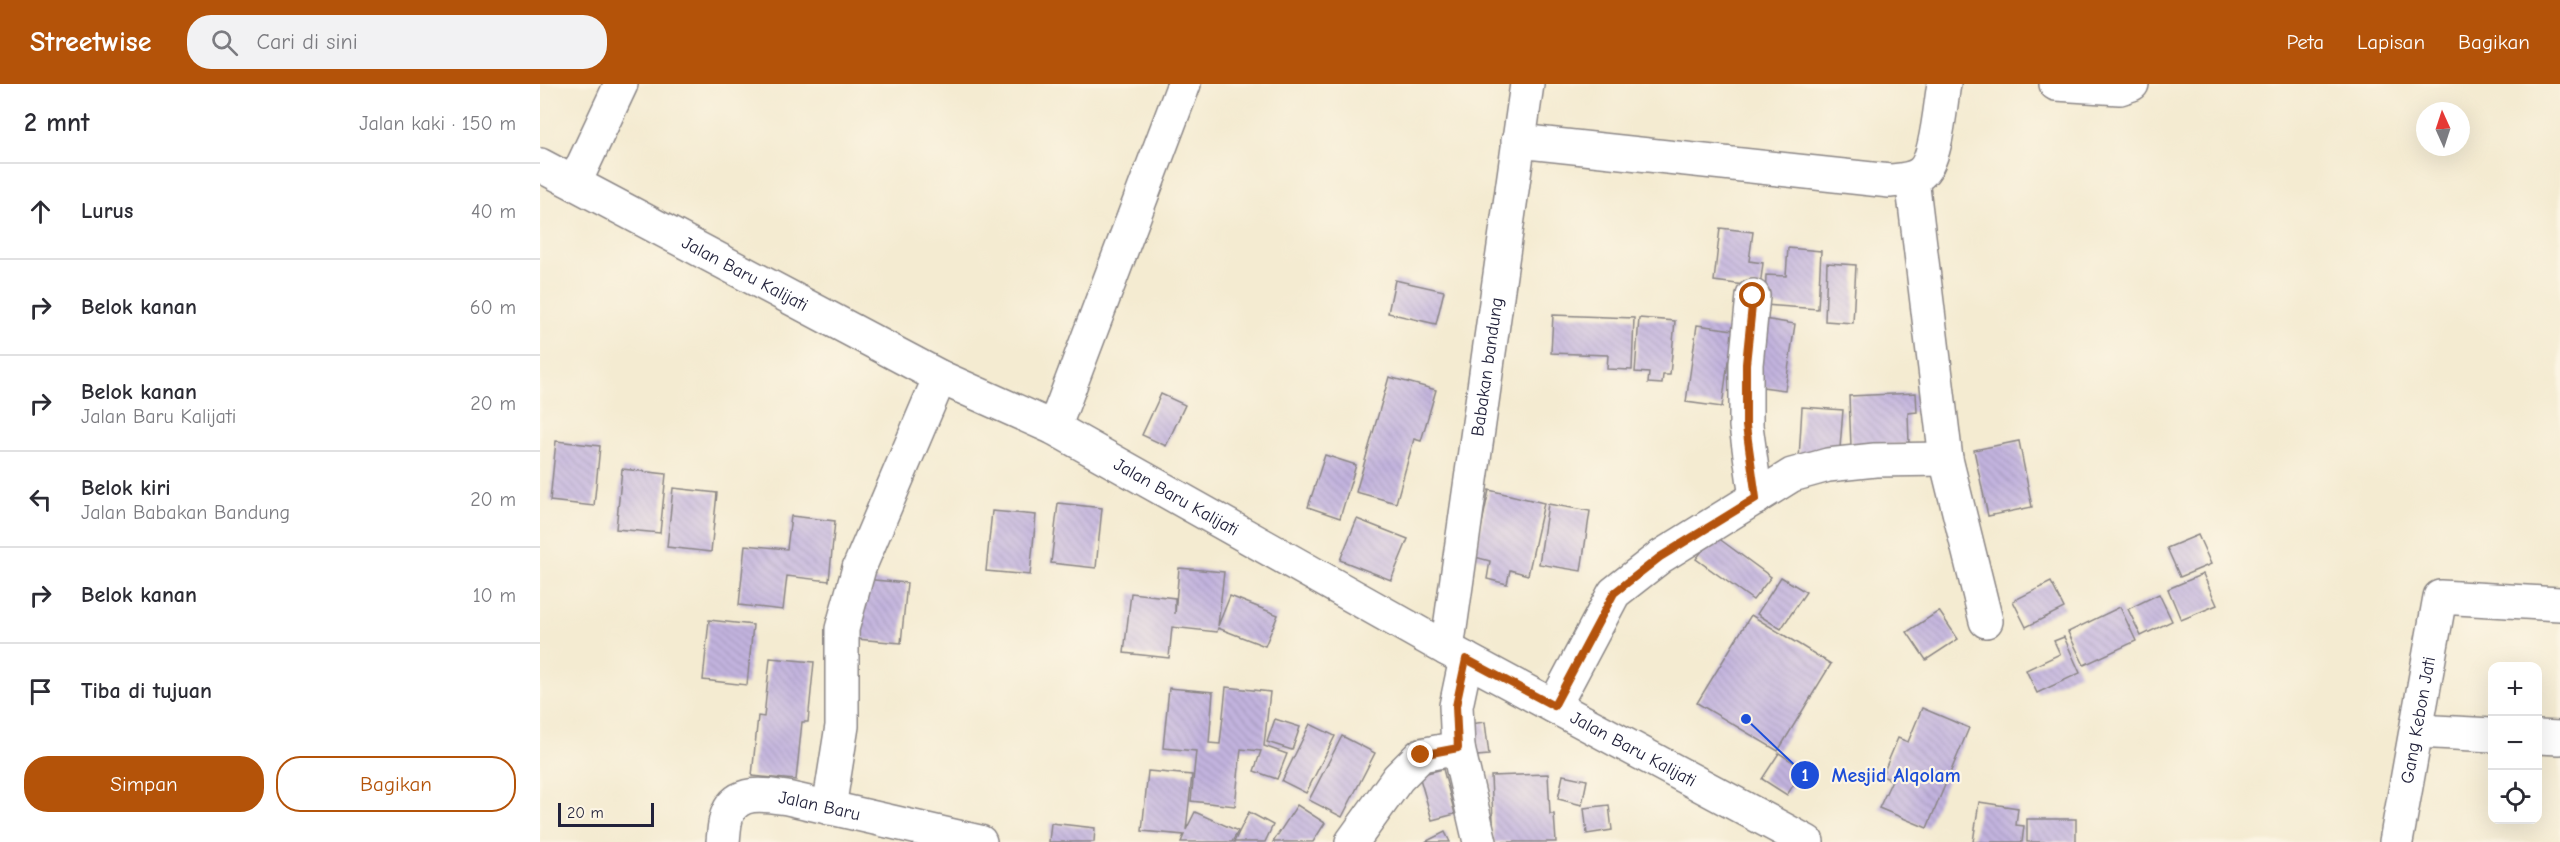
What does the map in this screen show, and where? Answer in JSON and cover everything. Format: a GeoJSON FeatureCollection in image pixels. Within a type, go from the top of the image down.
{"type":"FeatureCollection","features":[{"type":"Feature","properties":{"kind":"street"},"geometry":{"type":"LineString","coordinates":[[575,182],[621,84]]}},
{"type":"Feature","properties":{"kind":"street"},"geometry":{"type":"LineString","coordinates":[[1054,428],[1184,84]]}},
{"type":"Feature","properties":{"kind":"street","name":"Babakan bandung"},"geometry":{"type":"LineString","coordinates":[[1480,842],[1458,748],[1456,654],[1518,141],[1527,84]]}},
{"type":"Feature","properties":{"kind":"street"},"geometry":{"type":"LineString","coordinates":[[1518,141],[1890,182],[1911,179],[1923,172],[1932,155],[1944,84]]}},
{"type":"Feature","properties":{"kind":"street"},"geometry":{"type":"LineString","coordinates":[[2056,84],[2120,88],[2132,84]]}},
{"type":"Feature","properties":{"kind":"street","name":"Jalan Baru Kalijati"},"geometry":{"type":"LineString","coordinates":[[542,171],[575,182],[940,377],[1054,428],[1456,654],[1807,842]]}},
{"type":"Feature","properties":{"kind":"street"},"geometry":{"type":"LineString","coordinates":[[1911,179],[1946,459],[1986,621]]}},
{"type":"Feature","properties":{"kind":"street"},"geometry":{"type":"LineString","coordinates":[[1753,296],[1746,364],[1746,426],[1756,498]]}},
{"type":"Feature","properties":{"kind":"street"},"geometry":{"type":"LineString","coordinates":[[829,808],[842,726],[842,629],[859,568],[940,377]]}},
{"type":"Feature","properties":{"kind":"street"},"geometry":{"type":"LineString","coordinates":[[1554,706],[1614,593],[1660,557],[1792,475],[1828,465],[1875,460],[1946,459]]}},
{"type":"Feature","properties":{"kind":"street","name":"Gang Kebon Jati"},"geometry":{"type":"LineString","coordinates":[[2396,842],[2440,597],[2560,604]]}},
{"type":"Feature","properties":{"kind":"street"},"geometry":{"type":"LineString","coordinates":[[2417,732],[2488,735]]}},
{"type":"Feature","properties":{"kind":"street"},"geometry":{"type":"LineString","coordinates":[[2542,737],[2560,738]]}},
{"type":"Feature","properties":{"kind":"street"},"geometry":{"type":"LineString","coordinates":[[1352,842],[1398,778],[1421,755],[1458,748]]}},
{"type":"Feature","properties":{"kind":"street","name":"Jalan Baru"},"geometry":{"type":"LineString","coordinates":[[723,842],[727,814],[737,801],[757,794],[829,808],[901,833],[980,842]]}},
{"type":"Feature","properties":{"kind":"building"},"geometry":{"type":"Polygon","coordinates":[[[1720,228],[1753,232],[1749,261],[1763,263],[1760,287],[1714,281],[1720,228]]]}},
{"type":"Feature","properties":{"kind":"building"},"geometry":{"type":"Polygon","coordinates":[[[1788,248],[1821,251],[1818,309],[1765,305],[1766,275],[1786,276],[1788,248]]]}},
{"type":"Feature","properties":{"kind":"building"},"geometry":{"type":"Polygon","coordinates":[[[1827,263],[1856,265],[1853,323],[1825,321],[1827,263]]]}},
{"type":"Feature","properties":{"kind":"building"},"geometry":{"type":"Polygon","coordinates":[[[1395,280],[1444,291],[1436,324],[1388,313],[1395,280]]]}},
{"type":"Feature","properties":{"kind":"building"},"geometry":{"type":"Polygon","coordinates":[[[1553,315],[1634,318],[1632,370],[1607,369],[1608,355],[1551,353],[1553,315]]]}},
{"type":"Feature","properties":{"kind":"building"},"geometry":{"type":"Polygon","coordinates":[[[1639,318],[1675,321],[1670,375],[1663,375],[1662,384],[1648,383],[1649,373],[1635,372],[1639,318]]]}},
{"type":"Feature","properties":{"kind":"building"},"geometry":{"type":"Polygon","coordinates":[[[1764,319],[1795,324],[1785,390],[1755,386],[1764,319]]]}},
{"type":"Feature","properties":{"kind":"building"},"geometry":{"type":"Polygon","coordinates":[[[1697,325],[1748,332],[1744,363],[1728,361],[1722,407],[1686,402],[1697,325]]]}},
{"type":"Feature","properties":{"kind":"building"},"geometry":{"type":"Polygon","coordinates":[[[1389,377],[1436,390],[1421,441],[1414,439],[1396,503],[1356,492],[1389,377]]]}},
{"type":"Feature","properties":{"kind":"building"},"geometry":{"type":"Polygon","coordinates":[[[1916,393],[1917,412],[1908,413],[1909,444],[1851,447],[1849,396],[1916,393]]]}},
{"type":"Feature","properties":{"kind":"building"},"geometry":{"type":"Polygon","coordinates":[[[1161,394],[1185,405],[1166,446],[1142,435],[1161,394]]]}},
{"type":"Feature","properties":{"kind":"building"},"geometry":{"type":"Polygon","coordinates":[[[1802,407],[1843,410],[1839,461],[1799,459],[1802,407]]]}},
{"type":"Feature","properties":{"kind":"building"},"geometry":{"type":"Polygon","coordinates":[[[556,441],[600,446],[594,506],[550,501],[556,441]]]}},
{"type":"Feature","properties":{"kind":"building"},"geometry":{"type":"Polygon","coordinates":[[[2019,441],[2032,507],[1988,516],[1974,450],[2019,441]]]}},
{"type":"Feature","properties":{"kind":"building"},"geometry":{"type":"Polygon","coordinates":[[[1325,455],[1356,465],[1340,518],[1308,507],[1325,455]]]}},
{"type":"Feature","properties":{"kind":"building"},"geometry":{"type":"Polygon","coordinates":[[[622,469],[666,474],[660,533],[616,529],[622,469]]]}},
{"type":"Feature","properties":{"kind":"building"},"geometry":{"type":"Polygon","coordinates":[[[673,488],[717,493],[711,552],[667,547],[673,488]]]}},
{"type":"Feature","properties":{"kind":"building"},"geometry":{"type":"Polygon","coordinates":[[[1489,490],[1544,503],[1528,575],[1510,570],[1507,584],[1487,579],[1490,561],[1475,557],[1489,490]]]}},
{"type":"Feature","properties":{"kind":"building"},"geometry":{"type":"Polygon","coordinates":[[[1058,503],[1102,508],[1096,568],[1051,563],[1058,503]]]}},
{"type":"Feature","properties":{"kind":"building"},"geometry":{"type":"Polygon","coordinates":[[[1548,504],[1590,511],[1581,571],[1539,564],[1548,504]]]}},
{"type":"Feature","properties":{"kind":"building"},"geometry":{"type":"Polygon","coordinates":[[[992,511],[1036,515],[1030,575],[986,571],[992,511]]]}},
{"type":"Feature","properties":{"kind":"building"},"geometry":{"type":"Polygon","coordinates":[[[791,516],[835,521],[829,581],[787,576],[783,610],[739,605],[745,545],[787,549],[791,516]]]}},
{"type":"Feature","properties":{"kind":"building"},"geometry":{"type":"Polygon","coordinates":[[[1357,519],[1408,539],[1391,580],[1340,560],[1357,519]]]}},
{"type":"Feature","properties":{"kind":"building"},"geometry":{"type":"Polygon","coordinates":[[[1714,535],[1771,577],[1753,600],[1696,559],[1714,535]]]}},
{"type":"Feature","properties":{"kind":"building"},"geometry":{"type":"Polygon","coordinates":[[[2198,535],[2211,564],[2180,577],[2167,548],[2198,535]]]}},
{"type":"Feature","properties":{"kind":"building"},"geometry":{"type":"Polygon","coordinates":[[[1179,568],[1224,572],[1218,626],[1230,596],[1278,615],[1265,646],[1218,628],[1217,632],[1172,627],[1169,658],[1124,653],[1131,593],[1175,598],[1175,614],[1179,568]]]}},
{"type":"Feature","properties":{"kind":"building"},"geometry":{"type":"Polygon","coordinates":[[[2203,574],[2217,605],[2181,620],[2168,589],[2203,574]]]}},
{"type":"Feature","properties":{"kind":"building"},"geometry":{"type":"Polygon","coordinates":[[[1781,577],[1806,592],[1781,629],[1757,614],[1781,577]]]}},
{"type":"Feature","properties":{"kind":"building"},"geometry":{"type":"Polygon","coordinates":[[[863,579],[907,583],[901,643],[857,639],[863,579]]]}},
{"type":"Feature","properties":{"kind":"building"},"geometry":{"type":"Polygon","coordinates":[[[2051,582],[2064,608],[2026,627],[2013,601],[2051,582]]]}},
{"type":"Feature","properties":{"kind":"building"},"geometry":{"type":"Polygon","coordinates":[[[2159,594],[2172,621],[2141,636],[2128,609],[2159,594]]]}},
{"type":"Feature","properties":{"kind":"building"},"geometry":{"type":"Polygon","coordinates":[[[2120,607],[2136,641],[2084,665],[2068,632],[2120,607]]]}},
{"type":"Feature","properties":{"kind":"building"},"geometry":{"type":"Polygon","coordinates":[[[1939,611],[1958,639],[1926,660],[1907,632],[1939,611]]]}},
{"type":"Feature","properties":{"kind":"building"},"geometry":{"type":"Polygon","coordinates":[[[1751,615],[1831,664],[1778,751],[1697,703],[1751,615]]]}},
{"type":"Feature","properties":{"kind":"building"},"geometry":{"type":"Polygon","coordinates":[[[709,620],[753,625],[747,685],[703,680],[709,620]]]}},
{"type":"Feature","properties":{"kind":"building"},"geometry":{"type":"Polygon","coordinates":[[[2064,637],[2080,673],[2037,693],[2026,670],[2060,654],[2054,641],[2064,637]]]}},
{"type":"Feature","properties":{"kind":"building"},"geometry":{"type":"Polygon","coordinates":[[[770,658],[814,662],[808,722],[802,722],[796,780],[752,776],[758,716],[764,717],[770,658]]]}},
{"type":"Feature","properties":{"kind":"building"},"geometry":{"type":"Polygon","coordinates":[[[1226,687],[1270,692],[1264,746],[1287,754],[1277,779],[1254,771],[1261,751],[1241,749],[1235,806],[1191,801],[1196,751],[1163,748],[1169,688],[1213,692],[1209,743],[1220,744],[1226,687]]]}},
{"type":"Feature","properties":{"kind":"building"},"geometry":{"type":"Polygon","coordinates":[[[1922,708],[1969,728],[1927,828],[1879,808],[1892,780],[1882,776],[1898,738],[1908,742],[1922,708]]]}},
{"type":"Feature","properties":{"kind":"building"},"geometry":{"type":"Polygon","coordinates":[[[1275,719],[1300,727],[1292,750],[1267,742],[1275,719]]]}},
{"type":"Feature","properties":{"kind":"building"},"geometry":{"type":"Polygon","coordinates":[[[1485,722],[1489,755],[1464,757],[1461,725],[1485,722]]]}},
{"type":"Feature","properties":{"kind":"building"},"geometry":{"type":"Polygon","coordinates":[[[1310,724],[1335,736],[1306,793],[1282,781],[1310,724]]]}},
{"type":"Feature","properties":{"kind":"building"},"geometry":{"type":"Polygon","coordinates":[[[1342,736],[1375,753],[1342,817],[1309,800],[1342,736]]]}},
{"type":"Feature","properties":{"kind":"building"},"geometry":{"type":"Polygon","coordinates":[[[1779,753],[1804,769],[1787,795],[1762,779],[1779,753]]]}},
{"type":"Feature","properties":{"kind":"building"},"geometry":{"type":"Polygon","coordinates":[[[1443,769],[1455,814],[1432,820],[1419,775],[1443,769]]]}},
{"type":"Feature","properties":{"kind":"building"},"geometry":{"type":"Polygon","coordinates":[[[1148,771],[1192,775],[1186,830],[1195,812],[1238,831],[1232,842],[1181,842],[1184,835],[1142,831],[1148,771]]]}},
{"type":"Feature","properties":{"kind":"building"},"geometry":{"type":"Polygon","coordinates":[[[1548,774],[1550,814],[1554,814],[1556,842],[1494,842],[1491,776],[1548,774]]]}},
{"type":"Feature","properties":{"kind":"building"},"geometry":{"type":"Polygon","coordinates":[[[1563,775],[1587,780],[1582,805],[1558,799],[1563,775]]]}},
{"type":"Feature","properties":{"kind":"building"},"geometry":{"type":"Polygon","coordinates":[[[1979,802],[2018,808],[2016,825],[2024,826],[2022,842],[1973,842],[1979,802]]]}},
{"type":"Feature","properties":{"kind":"building"},"geometry":{"type":"Polygon","coordinates":[[[1297,805],[1325,823],[1313,842],[1273,842],[1297,805]]]}},
{"type":"Feature","properties":{"kind":"building"},"geometry":{"type":"Polygon","coordinates":[[[1609,805],[1612,830],[1587,834],[1584,808],[1609,805]]]}},
{"type":"Feature","properties":{"kind":"building"},"geometry":{"type":"Polygon","coordinates":[[[1249,812],[1273,825],[1265,842],[1234,842],[1249,812]]]}},
{"type":"Feature","properties":{"kind":"building"},"geometry":{"type":"Polygon","coordinates":[[[2027,819],[2076,819],[2076,842],[2027,842],[2027,819]]]}},
{"type":"Feature","properties":{"kind":"building"},"geometry":{"type":"Polygon","coordinates":[[[1051,823],[1095,828],[1094,842],[1049,842],[1051,823]]]}},
{"type":"Feature","properties":{"kind":"building"},"geometry":{"type":"Polygon","coordinates":[[[1445,832],[1450,842],[1425,842],[1445,832]]]}},
{"type":"Feature","properties":{"kind":"place","name":"Mesjid Alqolam"},"geometry":{"type":"Point","coordinates":[1746,719]}},
{"type":"Feature","properties":{"kind":"route"},"geometry":{"type":"LineString","coordinates":[[1421,755],[1458,748],[1456,706],[1466,659],[1554,706],[1614,593],[1660,557],[1756,498],[1746,426],[1746,364],[1753,296]]}}]}
